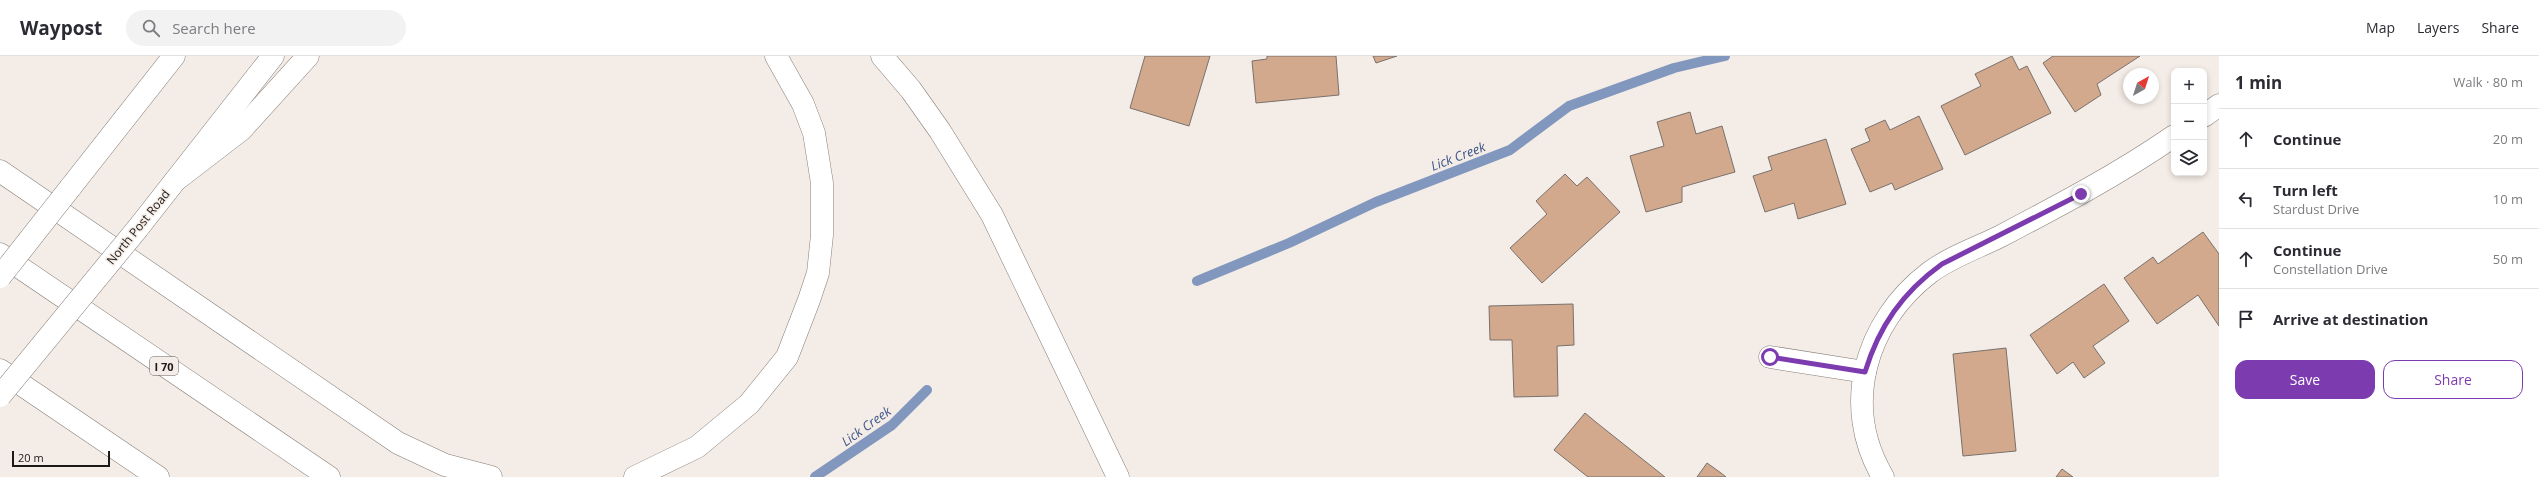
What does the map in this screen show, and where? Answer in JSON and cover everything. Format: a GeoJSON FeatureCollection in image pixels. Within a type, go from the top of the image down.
{"type":"FeatureCollection","features":[{"type":"Feature","properties":{"kind":"main road"},"geometry":{"type":"LineString","coordinates":[[0,277],[174,56]]}},
{"type":"Feature","properties":{"kind":"main road","name":"North Post Road"},"geometry":{"type":"LineString","coordinates":[[0,396],[138,228],[273,56]]}},
{"type":"Feature","properties":{"kind":"main road"},"geometry":{"type":"LineString","coordinates":[[176,180],[241,130],[308,56]]}},
{"type":"Feature","properties":{"kind":"main road"},"geometry":{"type":"LineString","coordinates":[[635,477],[697,447],[749,404],[787,357],[810,300],[818,272],[822,235],[822,183],[814,133],[803,104],[776,56]]}},
{"type":"Feature","properties":{"kind":"main road"},"geometry":{"type":"LineString","coordinates":[[882,56],[911,90],[940,131],[992,215],[1118,477]]}},
{"type":"Feature","properties":{"kind":"main road"},"geometry":{"type":"LineString","coordinates":[[2207,114],[2219,105]]}},
{"type":"Feature","properties":{"kind":"main road"},"geometry":{"type":"LineString","coordinates":[[1883,477],[1867,445],[1863,430],[1861,401],[1865,372],[1882,328],[1907,293],[1942,264],[2076,196],[2171,138]]}},
{"type":"Feature","properties":{"kind":"main road"},"geometry":{"type":"LineString","coordinates":[[0,171],[398,443],[445,465],[491,477]]}},
{"type":"Feature","properties":{"kind":"main road","name":"I 70"},"geometry":{"type":"LineString","coordinates":[[0,254],[329,477]]}},
{"type":"Feature","properties":{"kind":"main road"},"geometry":{"type":"LineString","coordinates":[[1770,357],[1865,372]]}},
{"type":"Feature","properties":{"kind":"main road"},"geometry":{"type":"LineString","coordinates":[[0,370],[158,477]]}},
{"type":"Feature","properties":{"kind":"building"},"geometry":{"type":"Polygon","coordinates":[[[1145,56],[1210,56],[1189,126],[1130,108],[1145,56]]]}},
{"type":"Feature","properties":{"kind":"building"},"geometry":{"type":"Polygon","coordinates":[[[1267,56],[1336,56],[1339,95],[1256,103],[1252,61],[1267,59],[1267,56]]]}},
{"type":"Feature","properties":{"kind":"building"},"geometry":{"type":"Polygon","coordinates":[[[1373,56],[1397,56],[1376,63],[1373,56]]]}},
{"type":"Feature","properties":{"kind":"building"},"geometry":{"type":"Polygon","coordinates":[[[2012,56],[2019,70],[2027,66],[2051,113],[1965,155],[1941,106],[1981,86],[1975,74],[2012,56]]]}},
{"type":"Feature","properties":{"kind":"building"},"geometry":{"type":"Polygon","coordinates":[[[2053,56],[2140,56],[2097,84],[2101,95],[2075,112],[2043,63],[2053,56]]]}},
{"type":"Feature","properties":{"kind":"building"},"geometry":{"type":"Polygon","coordinates":[[[1690,112],[1696,134],[1722,126],[1735,172],[1682,187],[1682,202],[1646,212],[1630,156],[1664,146],[1657,122],[1690,112]]]}},
{"type":"Feature","properties":{"kind":"building"},"geometry":{"type":"Polygon","coordinates":[[[1919,116],[1943,169],[1895,190],[1892,183],[1870,192],[1851,149],[1870,141],[1865,129],[1885,120],[1890,130],[1919,116]]]}},
{"type":"Feature","properties":{"kind":"building"},"geometry":{"type":"Polygon","coordinates":[[[1826,139],[1846,204],[1798,219],[1794,203],[1765,212],[1753,176],[1772,170],[1768,157],[1826,139]]]}},
{"type":"Feature","properties":{"kind":"building"},"geometry":{"type":"Polygon","coordinates":[[[1565,174],[1577,186],[1587,177],[1620,212],[1542,283],[1510,248],[1547,214],[1536,201],[1565,174]]]}},
{"type":"Feature","properties":{"kind":"building"},"geometry":{"type":"Polygon","coordinates":[[[2203,232],[2219,254],[2219,326],[2198,295],[2157,324],[2124,278],[2153,257],[2158,264],[2203,232]]]}},
{"type":"Feature","properties":{"kind":"building"},"geometry":{"type":"Polygon","coordinates":[[[2104,284],[2129,321],[2093,346],[2105,363],[2084,378],[2073,362],[2057,374],[2030,335],[2104,284]]]}},
{"type":"Feature","properties":{"kind":"building"},"geometry":{"type":"Polygon","coordinates":[[[1573,304],[1574,345],[1557,346],[1558,396],[1514,397],[1512,340],[1490,340],[1489,306],[1573,304]]]}},
{"type":"Feature","properties":{"kind":"building"},"geometry":{"type":"Polygon","coordinates":[[[2006,348],[2016,451],[1963,456],[1953,354],[2006,348]]]}},
{"type":"Feature","properties":{"kind":"building"},"geometry":{"type":"Polygon","coordinates":[[[1585,413],[1665,477],[1588,477],[1554,450],[1585,413]]]}},
{"type":"Feature","properties":{"kind":"building"},"geometry":{"type":"Polygon","coordinates":[[[1707,463],[1721,473],[1726,477],[1697,477],[1707,463]]]}},
{"type":"Feature","properties":{"kind":"building"},"geometry":{"type":"Polygon","coordinates":[[[2062,469],[2073,477],[2056,477],[2062,469]]]}},
{"type":"Feature","properties":{"kind":"waterway","name":"Lick Creek"},"geometry":{"type":"LineString","coordinates":[[1197,281],[1289,243],[1376,202],[1510,150],[1569,106],[1674,68],[1725,56]]}},
{"type":"Feature","properties":{"kind":"waterway","name":"Lick Creek"},"geometry":{"type":"LineString","coordinates":[[815,477],[892,425],[927,390]]}},
{"type":"Feature","properties":{"kind":"route"},"geometry":{"type":"LineString","coordinates":[[1770,357],[1865,372],[1875,342],[1889,316],[1907,293],[1929,273],[1942,264],[1995,239],[2081,194]]}}]}
